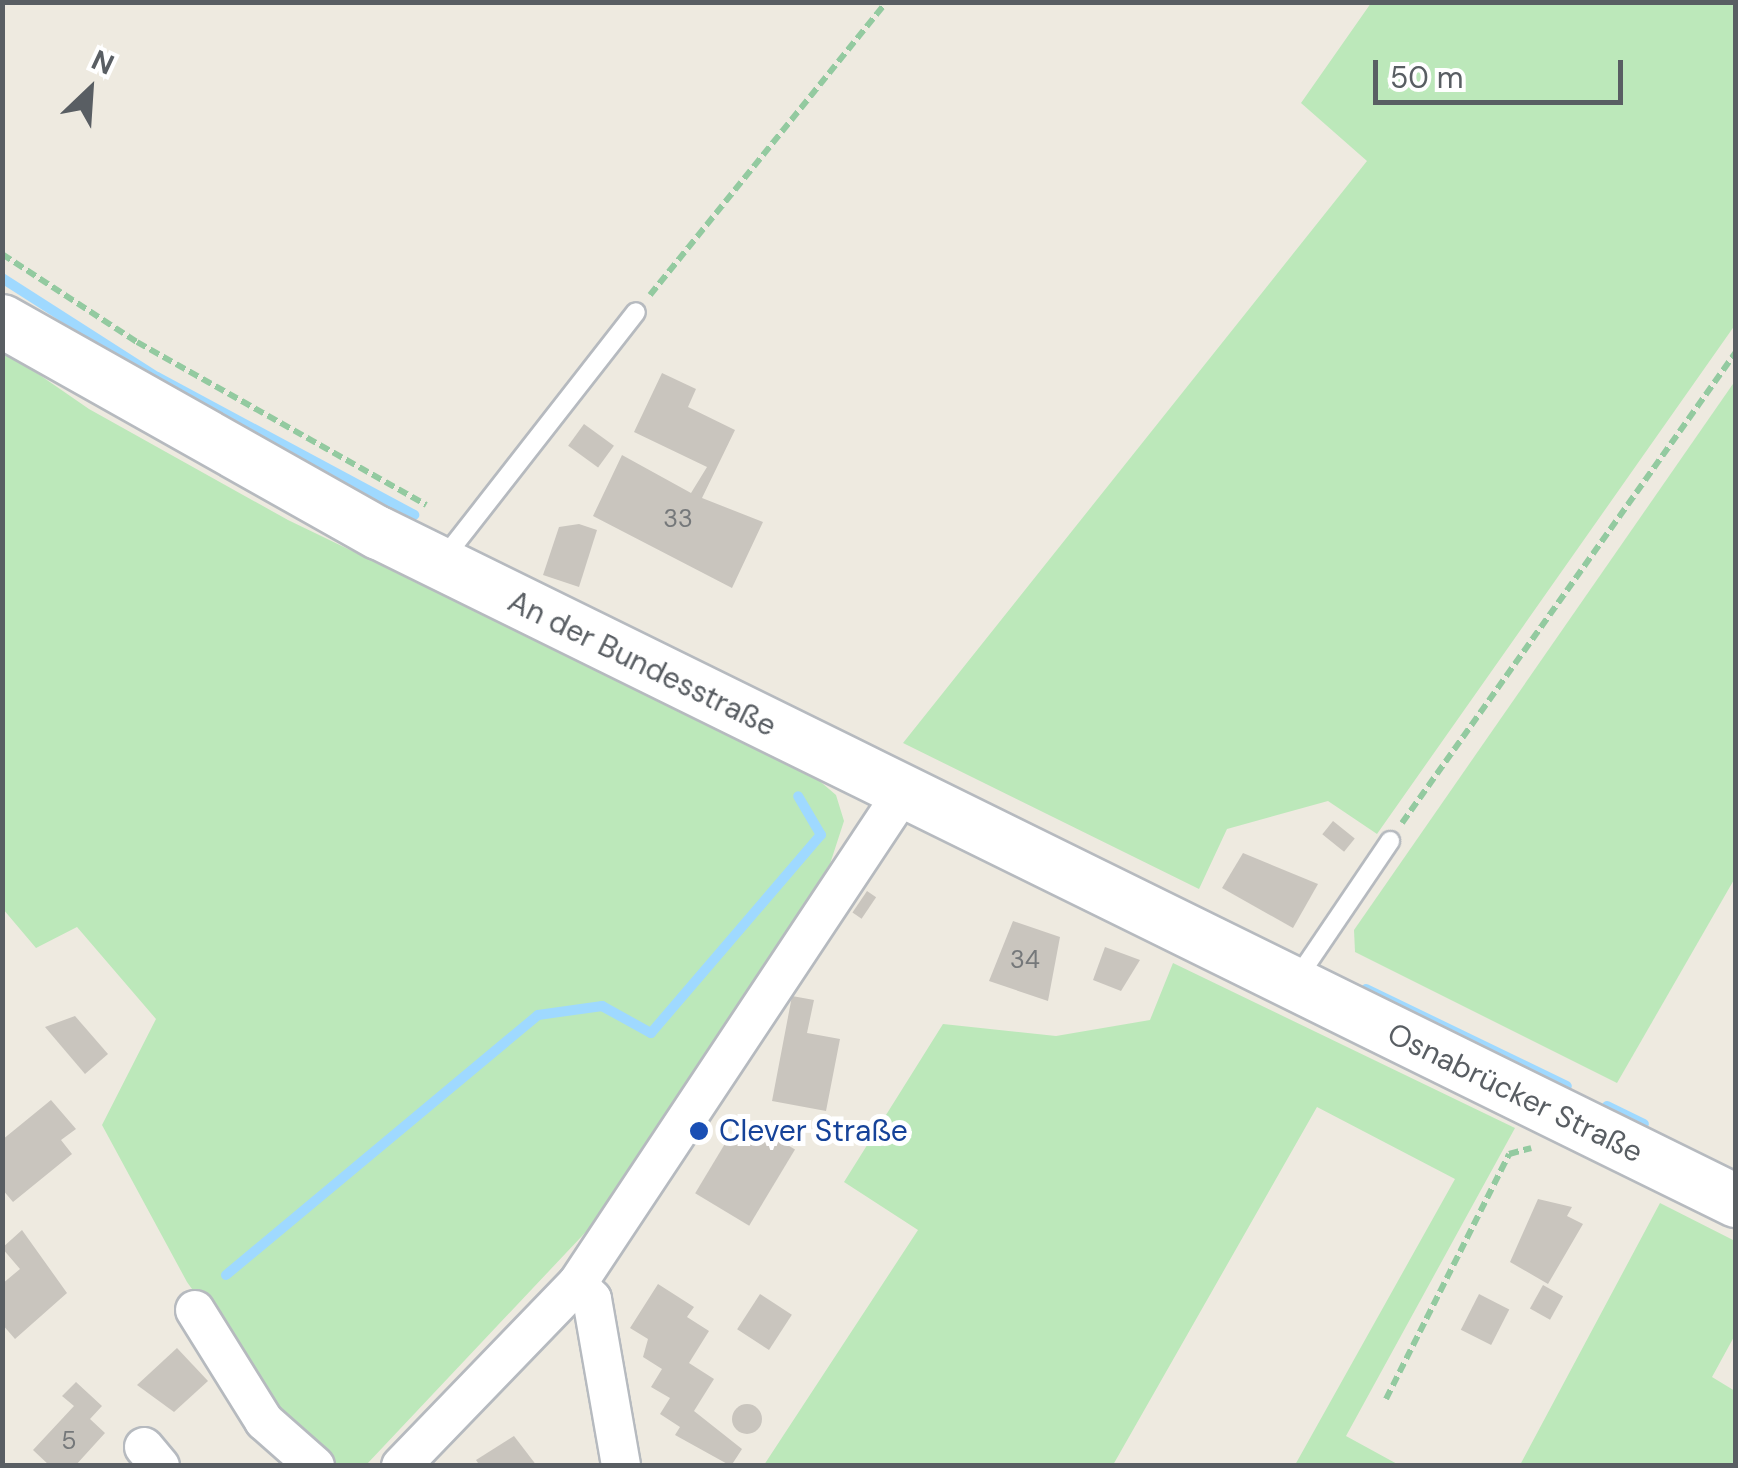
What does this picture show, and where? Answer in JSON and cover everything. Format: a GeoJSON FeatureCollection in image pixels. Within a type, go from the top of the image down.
{"type":"FeatureCollection","features":[{"type":"Feature","properties":{"kind":"main road","name":"An der Bundesstraße"},"geometry":{"type":"LineString","coordinates":[[2,321],[227,454],[440,564],[1294,985]]}},
{"type":"Feature","properties":{"kind":"main road","name":"Osnabrücker Straße"},"geometry":{"type":"LineString","coordinates":[[1294,985],[1736,1201]]}},
{"type":"Feature","properties":{"kind":"street"},"geometry":{"type":"LineString","coordinates":[[401,1466],[577,1284],[902,794]]}},
{"type":"Feature","properties":{"kind":"street"},"geometry":{"type":"LineString","coordinates":[[577,1284],[592,1299],[621,1466]]}},
{"type":"Feature","properties":{"kind":"street"},"geometry":{"type":"LineString","coordinates":[[195,1310],[264,1421],[314,1466]]}},
{"type":"Feature","properties":{"kind":"lane"},"geometry":{"type":"LineString","coordinates":[[440,564],[636,312]]}},
{"type":"Feature","properties":{"kind":"lane"},"geometry":{"type":"LineString","coordinates":[[1294,985],[1390,840]]}},
{"type":"Feature","properties":{"kind":"path"},"geometry":{"type":"LineString","coordinates":[[636,312],[886,2]]}},
{"type":"Feature","properties":{"kind":"path"},"geometry":{"type":"LineString","coordinates":[[1390,840],[1736,352]]}},
{"type":"Feature","properties":{"kind":"path"},"geometry":{"type":"LineString","coordinates":[[1386,1398],[1509,1154],[1542,1144]]}},
{"type":"Feature","properties":{"kind":"green space"},"geometry":{"type":"Polygon","coordinates":[[[1371,3],[1735,3],[1735,325],[1377,834],[1328,801],[1227,829],[1199,889],[903,743],[1367,161],[1301,103],[1371,3]]]}},
{"type":"Feature","properties":{"kind":"green space"},"geometry":{"type":"Polygon","coordinates":[[[2,349],[89,409],[288,520],[808,771],[836,795],[844,821],[830,864],[599,1218],[367,1464],[335,1465],[285,1419],[187,1282],[102,1125],[156,1019],[77,927],[36,948],[3,909],[2,349]]]}},
{"type":"Feature","properties":{"kind":"green space"},"geometry":{"type":"Polygon","coordinates":[[[1735,381],[1735,878],[1617,1083],[1355,952],[1354,930],[1735,381]]]}},
{"type":"Feature","properties":{"kind":"green space"},"geometry":{"type":"Polygon","coordinates":[[[1173,963],[1515,1128],[1346,1436],[1399,1465],[1295,1465],[1455,1179],[1317,1107],[1113,1465],[764,1465],[918,1230],[844,1182],[943,1024],[1056,1036],[1150,1020],[1173,963]]]}},
{"type":"Feature","properties":{"kind":"green space"},"geometry":{"type":"Polygon","coordinates":[[[1660,1203],[1735,1241],[1735,1335],[1712,1377],[1735,1391],[1735,1465],[1520,1465],[1660,1203]]]}},
{"type":"Feature","properties":{"kind":"building"},"geometry":{"type":"Polygon","coordinates":[[[662,373],[696,389],[688,407],[735,430],[702,498],[763,522],[732,588],[593,516],[622,455],[691,493],[707,467],[634,432],[662,373]]]}},
{"type":"Feature","properties":{"kind":"building"},"geometry":{"type":"Polygon","coordinates":[[[584,424],[614,446],[598,468],[568,446],[584,424]]]}},
{"type":"Feature","properties":{"kind":"building"},"geometry":{"type":"Polygon","coordinates":[[[579,524],[597,530],[579,587],[543,575],[559,527],[579,524]]]}},
{"type":"Feature","properties":{"kind":"building"},"geometry":{"type":"Polygon","coordinates":[[[1333,821],[1355,839],[1344,852],[1322,834],[1333,821]]]}},
{"type":"Feature","properties":{"kind":"building"},"geometry":{"type":"Polygon","coordinates":[[[1243,853],[1318,884],[1293,928],[1222,888],[1243,853]]]}},
{"type":"Feature","properties":{"kind":"building"},"geometry":{"type":"Polygon","coordinates":[[[867,891],[876,897],[862,919],[852,913],[867,891]]]}},
{"type":"Feature","properties":{"kind":"building"},"geometry":{"type":"Polygon","coordinates":[[[1013,921],[1060,937],[1048,1001],[989,981],[1013,921]]]}},
{"type":"Feature","properties":{"kind":"building"},"geometry":{"type":"Polygon","coordinates":[[[1105,947],[1140,960],[1121,991],[1093,980],[1105,947]]]}},
{"type":"Feature","properties":{"kind":"building"},"geometry":{"type":"Polygon","coordinates":[[[792,996],[814,1000],[807,1033],[840,1039],[826,1111],[772,1101],[792,996]]]}},
{"type":"Feature","properties":{"kind":"building"},"geometry":{"type":"Polygon","coordinates":[[[75,1016],[108,1054],[85,1074],[45,1027],[75,1016]]]}},
{"type":"Feature","properties":{"kind":"building"},"geometry":{"type":"Polygon","coordinates":[[[51,1100],[76,1129],[61,1140],[72,1154],[13,1202],[2,1189],[2,1140],[51,1100]]]}},
{"type":"Feature","properties":{"kind":"building"},"geometry":{"type":"Polygon","coordinates":[[[741,1117],[795,1149],[749,1226],[695,1193],[741,1117]]]}},
{"type":"Feature","properties":{"kind":"building"},"geometry":{"type":"Polygon","coordinates":[[[1538,1199],[1572,1207],[1567,1216],[1583,1224],[1548,1284],[1510,1262],[1538,1199]]]}},
{"type":"Feature","properties":{"kind":"building"},"geometry":{"type":"Polygon","coordinates":[[[22,1230],[67,1293],[15,1339],[2,1324],[2,1284],[20,1269],[2,1248],[22,1230]]]}},
{"type":"Feature","properties":{"kind":"building"},"geometry":{"type":"Polygon","coordinates":[[[658,1284],[694,1307],[687,1317],[709,1331],[689,1363],[714,1379],[694,1411],[742,1449],[731,1466],[675,1435],[680,1427],[660,1414],[670,1398],[651,1387],[662,1369],[643,1357],[648,1339],[630,1328],[658,1284]]]}},
{"type":"Feature","properties":{"kind":"building"},"geometry":{"type":"Polygon","coordinates":[[[1543,1285],[1563,1296],[1550,1320],[1530,1309],[1543,1285]]]}},
{"type":"Feature","properties":{"kind":"building"},"geometry":{"type":"Polygon","coordinates":[[[760,1294],[792,1315],[769,1350],[737,1329],[760,1294]]]}},
{"type":"Feature","properties":{"kind":"building"},"geometry":{"type":"Polygon","coordinates":[[[1479,1294],[1509,1309],[1491,1345],[1461,1330],[1479,1294]]]}},
{"type":"Feature","properties":{"kind":"building"},"geometry":{"type":"Polygon","coordinates":[[[177,1348],[208,1381],[174,1412],[137,1385],[177,1348]]]}},
{"type":"Feature","properties":{"kind":"building"},"geometry":{"type":"Polygon","coordinates":[[[76,1382],[102,1406],[90,1419],[105,1433],[75,1466],[50,1466],[33,1450],[74,1406],[62,1396],[76,1382]]]}},
{"type":"Feature","properties":{"kind":"building"},"geometry":{"type":"Polygon","coordinates":[[[747,1404],[761,1413],[762,1419],[753,1433],[747,1434],[733,1425],[732,1419],[741,1405],[747,1404]]]}},
{"type":"Feature","properties":{"kind":"building"},"geometry":{"type":"Polygon","coordinates":[[[514,1436],[537,1466],[480,1466],[476,1460],[514,1436]]]}},
{"type":"Feature","properties":{"kind":"waterway"},"geometry":{"type":"LineString","coordinates":[[2,278],[157,377],[414,515]]}},
{"type":"Feature","properties":{"kind":"waterway"},"geometry":{"type":"LineString","coordinates":[[226,1275],[538,1015],[602,1006],[651,1033],[821,835],[798,796]]}},
{"type":"Feature","properties":{"kind":"waterway"},"geometry":{"type":"LineString","coordinates":[[1366,989],[1567,1086]]}},
{"type":"Feature","properties":{"kind":"waterway"},"geometry":{"type":"LineString","coordinates":[[1607,1106],[1644,1124]]}},
{"type":"Feature","properties":{"kind":"place","name":"Clever Straße"},"geometry":{"type":"Point","coordinates":[699,1131]}}]}
